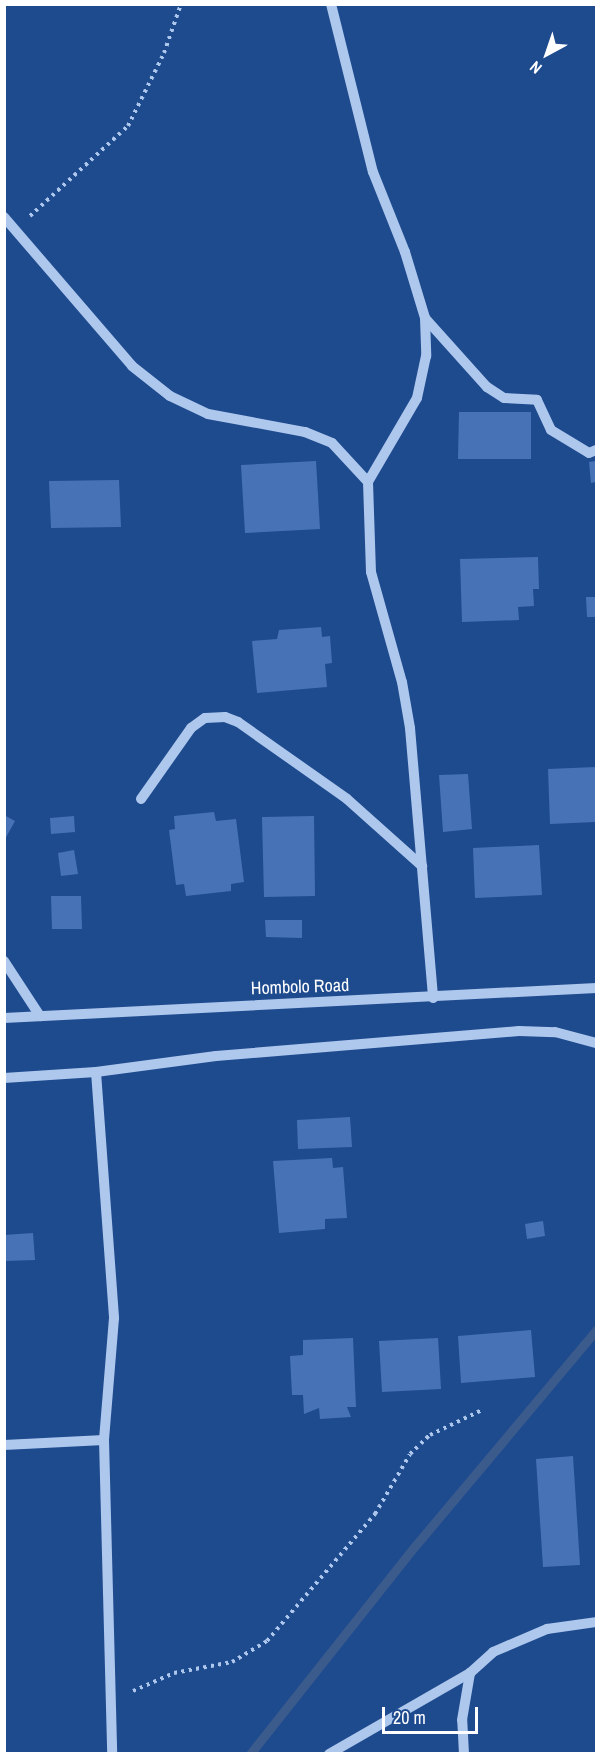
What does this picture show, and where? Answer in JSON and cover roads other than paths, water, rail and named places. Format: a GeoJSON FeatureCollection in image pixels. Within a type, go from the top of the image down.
{"type":"FeatureCollection","features":[{"type":"Feature","properties":{"kind":"street"},"geometry":{"type":"LineString","coordinates":[[330,4],[373,172],[405,252],[425,318],[426,356],[417,398],[368,482],[371,572],[402,682],[422,866],[433,998]]}},
{"type":"Feature","properties":{"kind":"street"},"geometry":{"type":"LineString","coordinates":[[4,217],[132,366],[170,396],[208,414],[305,432],[332,443],[368,482]]}},
{"type":"Feature","properties":{"kind":"street"},"geometry":{"type":"LineString","coordinates":[[4,237],[15,231]]}},
{"type":"Feature","properties":{"kind":"street"},"geometry":{"type":"LineString","coordinates":[[425,318],[487,387],[504,398],[537,400],[552,430],[589,453],[597,450]]}},
{"type":"Feature","properties":{"kind":"street"},"geometry":{"type":"LineString","coordinates":[[141,799],[191,728],[205,718],[225,717],[238,722],[347,799],[422,866]]}},
{"type":"Feature","properties":{"kind":"street"},"geometry":{"type":"LineString","coordinates":[[6,965],[40,1016]]}},
{"type":"Feature","properties":{"kind":"street","name":"Hombolo Road"},"geometry":{"type":"LineString","coordinates":[[4,1018],[597,988]]}},
{"type":"Feature","properties":{"kind":"street"},"geometry":{"type":"LineString","coordinates":[[4,1078],[96,1072],[216,1056],[519,1031],[555,1032],[597,1043]]}},
{"type":"Feature","properties":{"kind":"street"},"geometry":{"type":"LineString","coordinates":[[96,1072],[114,1318],[104,1440],[114,1696],[112,1754]]}},
{"type":"Feature","properties":{"kind":"street"},"geometry":{"type":"LineString","coordinates":[[4,1445],[104,1440]]}},
{"type":"Feature","properties":{"kind":"street"},"geometry":{"type":"LineString","coordinates":[[329,1754],[470,1673],[493,1652],[547,1629],[597,1622]]}},
{"type":"Feature","properties":{"kind":"street"},"geometry":{"type":"LineString","coordinates":[[464,1754],[462,1720],[470,1673]]}},
{"type":"Feature","properties":{"kind":"waterway"},"geometry":{"type":"LineString","coordinates":[[250,1754],[415,1546],[596,1330]]}}]}
